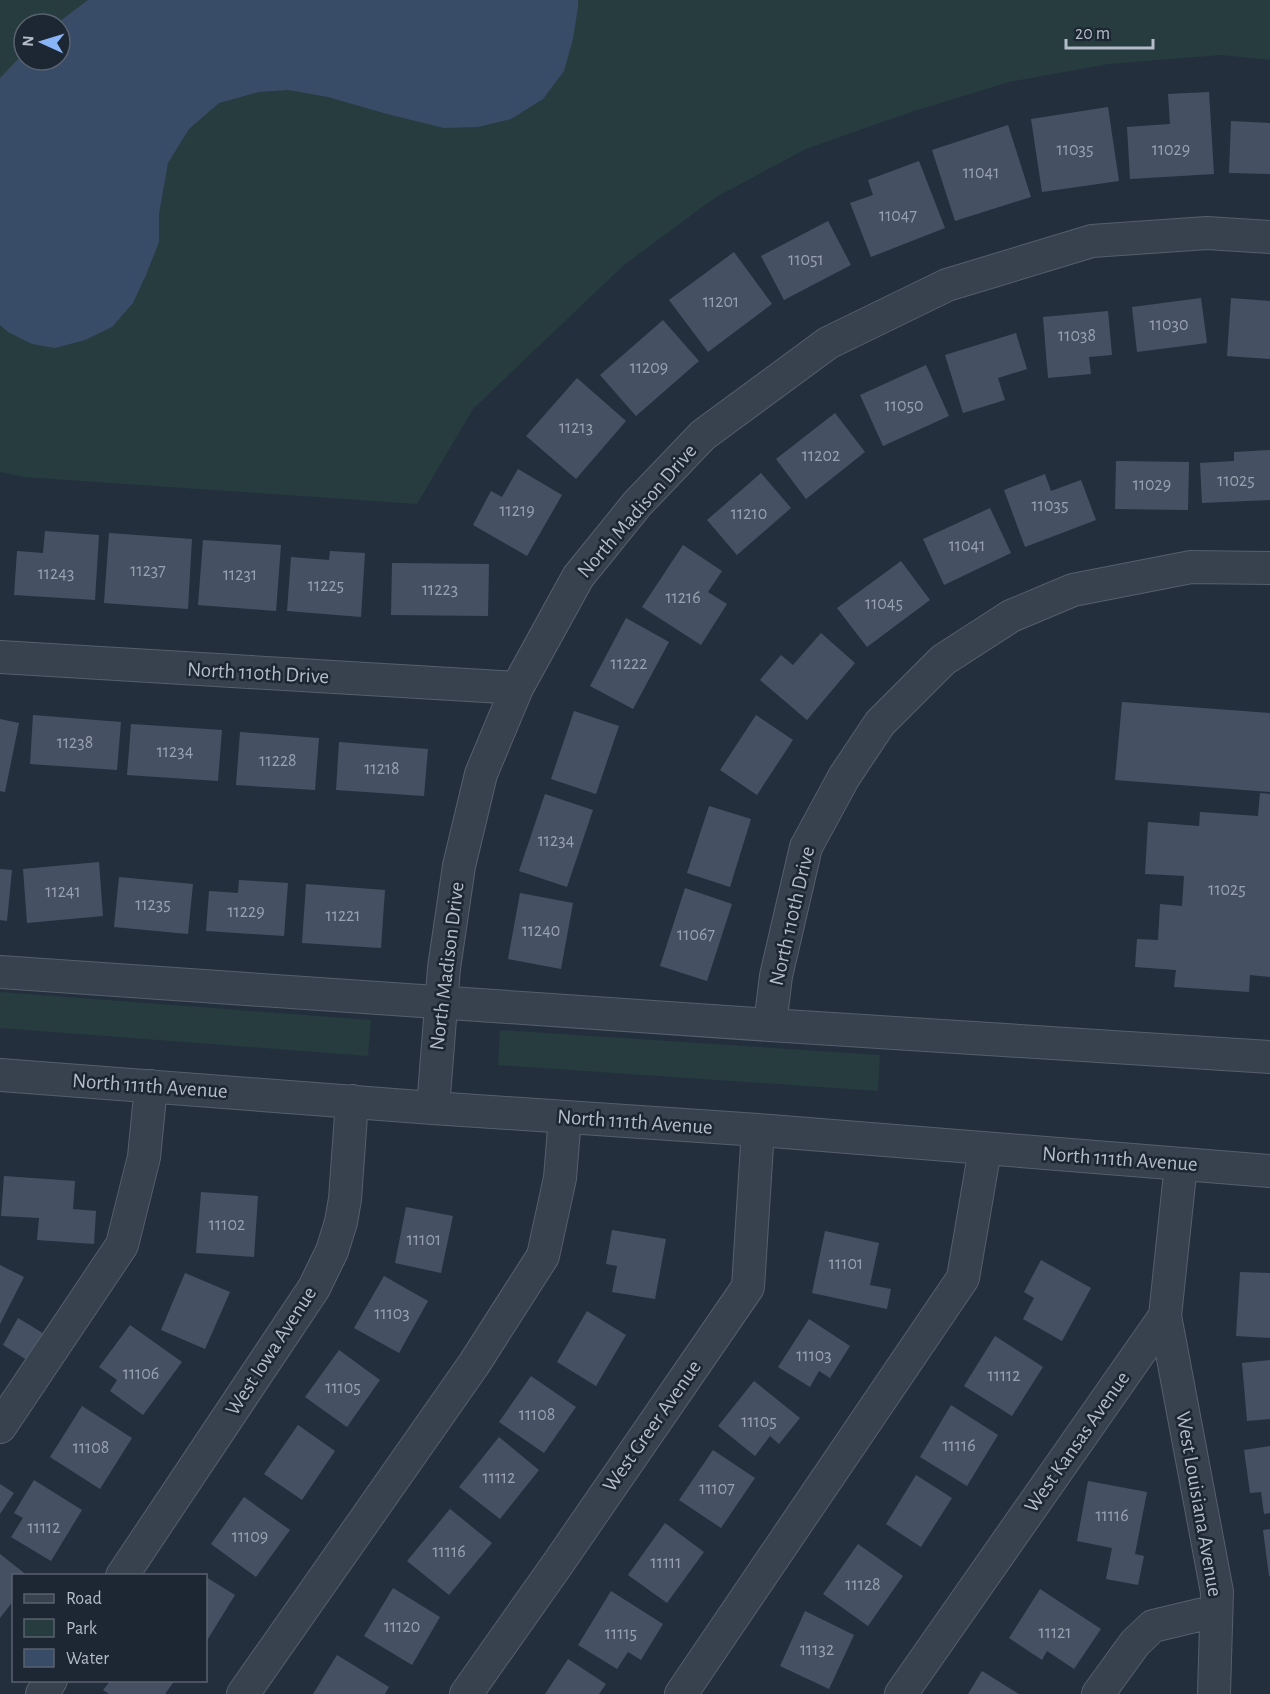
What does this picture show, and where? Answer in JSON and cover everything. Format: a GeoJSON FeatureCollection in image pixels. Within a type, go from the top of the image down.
{"type":"FeatureCollection","features":[{"type":"Feature","properties":{"kind":"street","name":"North Madison Drive"},"geometry":{"type":"LineString","coordinates":[[433,1108],[444,968],[459,866],[481,774],[517,688],[578,578],[637,504],[703,435],[828,343],[947,285],[1092,242],[1207,233],[1270,237]]}},
{"type":"Feature","properties":{"kind":"street","name":"North 110th Drive"},"geometry":{"type":"LineString","coordinates":[[770,1025],[776,976],[806,847],[844,777],[880,723],[943,660],[1011,616],[1073,590],[1191,567],[1270,568]]}},
{"type":"Feature","properties":{"kind":"street","name":"North 110th Drive"},"geometry":{"type":"LineString","coordinates":[[0,657],[517,688]]}},
{"type":"Feature","properties":{"kind":"street"},"geometry":{"type":"LineString","coordinates":[[0,972],[1270,1057]]}},
{"type":"Feature","properties":{"kind":"street","name":"North 111th Avenue"},"geometry":{"type":"LineString","coordinates":[[0,1075],[758,1130],[1270,1171]]}},
{"type":"Feature","properties":{"kind":"street"},"geometry":{"type":"LineString","coordinates":[[0,1426],[122,1245],[144,1158],[151,1086]]}},
{"type":"Feature","properties":{"kind":"street","name":"West Iowa Avenue"},"geometry":{"type":"LineString","coordinates":[[123,1574],[314,1288],[332,1251],[345,1199],[352,1101]]}},
{"type":"Feature","properties":{"kind":"street"},"geometry":{"type":"LineString","coordinates":[[243,1694],[474,1364],[543,1256],[560,1178],[565,1117]]}},
{"type":"Feature","properties":{"kind":"street","name":"West Greer Avenue"},"geometry":{"type":"LineString","coordinates":[[466,1694],[748,1287],[758,1130]]}},
{"type":"Feature","properties":{"kind":"street"},"geometry":{"type":"LineString","coordinates":[[681,1694],[963,1278],[985,1149]]}},
{"type":"Feature","properties":{"kind":"street","name":"West Kansas Avenue"},"geometry":{"type":"LineString","coordinates":[[901,1694],[1165,1316],[1181,1164]]}},
{"type":"Feature","properties":{"kind":"street","name":"West Louisiana Avenue"},"geometry":{"type":"LineString","coordinates":[[1165,1316],[1216,1592],[1214,1694]]}},
{"type":"Feature","properties":{"kind":"street"},"geometry":{"type":"LineString","coordinates":[[1098,1694],[1135,1643],[1153,1626],[1216,1611]]}},
{"type":"Feature","properties":{"kind":"green space"},"geometry":{"type":"Polygon","coordinates":[[[0,0],[1270,0],[1270,60],[1221,55],[1109,64],[1009,82],[908,113],[806,149],[716,197],[624,265],[473,409],[417,504],[24,477],[0,472],[0,0]]]}},
{"type":"Feature","properties":{"kind":"green space"},"geometry":{"type":"Polygon","coordinates":[[[0,992],[371,1020],[368,1056],[0,1028],[0,992]]]}},
{"type":"Feature","properties":{"kind":"green space"},"geometry":{"type":"Polygon","coordinates":[[[500,1030],[880,1055],[878,1091],[498,1065],[500,1030]]]}},
{"type":"Feature","properties":{"kind":"water"},"geometry":{"type":"Polygon","coordinates":[[[88,0],[578,0],[573,39],[564,71],[543,99],[511,119],[478,127],[444,128],[328,97],[288,90],[259,92],[219,103],[189,129],[168,163],[159,214],[159,242],[133,303],[112,327],[85,340],[55,348],[32,344],[8,332],[0,325],[0,78],[12,66],[12,72],[72,72],[72,12],[88,0]]]}},
{"type":"Feature","properties":{"kind":"building"},"geometry":{"type":"Polygon","coordinates":[[[1209,92],[1214,174],[1130,179],[1127,127],[1170,124],[1168,94],[1209,92]]]}},
{"type":"Feature","properties":{"kind":"building"},"geometry":{"type":"Polygon","coordinates":[[[1108,107],[1119,181],[1042,192],[1031,119],[1108,107]]]}},
{"type":"Feature","properties":{"kind":"building"},"geometry":{"type":"Polygon","coordinates":[[[1231,121],[1270,123],[1270,174],[1229,173],[1231,121]]]}},
{"type":"Feature","properties":{"kind":"building"},"geometry":{"type":"Polygon","coordinates":[[[1008,125],[1031,197],[955,221],[932,150],[1008,125]]]}},
{"type":"Feature","properties":{"kind":"building"},"geometry":{"type":"Polygon","coordinates":[[[919,161],[945,228],[871,257],[850,203],[873,195],[868,180],[919,161]]]}},
{"type":"Feature","properties":{"kind":"building"},"geometry":{"type":"Polygon","coordinates":[[[828,221],[851,265],[784,300],[761,256],[828,221]]]}},
{"type":"Feature","properties":{"kind":"building"},"geometry":{"type":"Polygon","coordinates":[[[734,252],[772,304],[708,352],[669,300],[734,252]]]}},
{"type":"Feature","properties":{"kind":"building"},"geometry":{"type":"Polygon","coordinates":[[[1201,298],[1207,343],[1137,352],[1132,307],[1201,298]]]}},
{"type":"Feature","properties":{"kind":"building"},"geometry":{"type":"Polygon","coordinates":[[[1231,298],[1270,301],[1270,359],[1227,356],[1231,298]]]}},
{"type":"Feature","properties":{"kind":"building"},"geometry":{"type":"Polygon","coordinates":[[[1108,311],[1112,355],[1089,357],[1091,374],[1048,378],[1043,317],[1108,311]]]}},
{"type":"Feature","properties":{"kind":"building"},"geometry":{"type":"Polygon","coordinates":[[[663,320],[699,361],[636,416],[600,375],[663,320]]]}},
{"type":"Feature","properties":{"kind":"building"},"geometry":{"type":"Polygon","coordinates":[[[1016,333],[1027,369],[998,378],[1005,400],[963,413],[945,355],[1016,333]]]}},
{"type":"Feature","properties":{"kind":"building"},"geometry":{"type":"Polygon","coordinates":[[[926,365],[949,416],[883,446],[860,395],[926,365]]]}},
{"type":"Feature","properties":{"kind":"building"},"geometry":{"type":"Polygon","coordinates":[[[577,378],[626,421],[576,479],[526,436],[577,378]]]}},
{"type":"Feature","properties":{"kind":"building"},"geometry":{"type":"Polygon","coordinates":[[[835,413],[865,452],[806,499],[776,459],[835,413]]]}},
{"type":"Feature","properties":{"kind":"building"},"geometry":{"type":"Polygon","coordinates":[[[1270,450],[1270,500],[1202,503],[1200,463],[1234,461],[1234,452],[1270,450]]]}},
{"type":"Feature","properties":{"kind":"building"},"geometry":{"type":"Polygon","coordinates":[[[1116,461],[1189,462],[1188,510],[1115,509],[1116,461]]]}},
{"type":"Feature","properties":{"kind":"building"},"geometry":{"type":"Polygon","coordinates":[[[518,469],[562,495],[527,556],[473,525],[491,491],[502,497],[518,469]]]}},
{"type":"Feature","properties":{"kind":"building"},"geometry":{"type":"Polygon","coordinates":[[[761,473],[791,508],[737,555],[707,520],[761,473]]]}},
{"type":"Feature","properties":{"kind":"building"},"geometry":{"type":"Polygon","coordinates":[[[1045,474],[1051,491],[1081,480],[1096,520],[1025,547],[1004,490],[1045,474]]]}},
{"type":"Feature","properties":{"kind":"building"},"geometry":{"type":"Polygon","coordinates":[[[990,508],[1011,553],[944,585],[923,539],[990,508]]]}},
{"type":"Feature","properties":{"kind":"building"},"geometry":{"type":"Polygon","coordinates":[[[45,531],[99,535],[95,600],[14,595],[17,551],[43,553],[45,531]]]}},
{"type":"Feature","properties":{"kind":"building"},"geometry":{"type":"Polygon","coordinates":[[[109,533],[192,539],[188,609],[104,603],[109,533]]]}},
{"type":"Feature","properties":{"kind":"building"},"geometry":{"type":"Polygon","coordinates":[[[203,540],[281,545],[276,611],[198,605],[203,540]]]}},
{"type":"Feature","properties":{"kind":"building"},"geometry":{"type":"Polygon","coordinates":[[[683,545],[722,571],[708,592],[727,604],[701,645],[642,607],[683,545]]]}},
{"type":"Feature","properties":{"kind":"building"},"geometry":{"type":"Polygon","coordinates":[[[330,551],[365,553],[361,617],[287,611],[291,557],[329,560],[330,551]]]}},
{"type":"Feature","properties":{"kind":"building"},"geometry":{"type":"Polygon","coordinates":[[[901,561],[930,600],[867,647],[837,608],[901,561]]]}},
{"type":"Feature","properties":{"kind":"building"},"geometry":{"type":"Polygon","coordinates":[[[392,563],[489,564],[488,616],[391,615],[392,563]]]}},
{"type":"Feature","properties":{"kind":"building"},"geometry":{"type":"Polygon","coordinates":[[[626,618],[669,642],[633,709],[590,686],[626,618]]]}},
{"type":"Feature","properties":{"kind":"building"},"geometry":{"type":"Polygon","coordinates":[[[821,633],[855,663],[807,720],[760,680],[781,655],[793,665],[821,633]]]}},
{"type":"Feature","properties":{"kind":"building"},"geometry":{"type":"Polygon","coordinates":[[[1122,702],[1270,713],[1270,792],[1115,780],[1122,702]]]}},
{"type":"Feature","properties":{"kind":"building"},"geometry":{"type":"Polygon","coordinates":[[[574,711],[619,726],[596,794],[551,779],[574,711]]]}},
{"type":"Feature","properties":{"kind":"building"},"geometry":{"type":"Polygon","coordinates":[[[33,715],[121,722],[117,770],[30,764],[33,715]]]}},
{"type":"Feature","properties":{"kind":"building"},"geometry":{"type":"Polygon","coordinates":[[[756,715],[793,740],[757,795],[720,770],[756,715]]]}},
{"type":"Feature","properties":{"kind":"building"},"geometry":{"type":"Polygon","coordinates":[[[0,719],[19,723],[5,792],[0,791],[0,719]]]}},
{"type":"Feature","properties":{"kind":"building"},"geometry":{"type":"Polygon","coordinates":[[[131,724],[222,730],[218,781],[127,775],[131,724]]]}},
{"type":"Feature","properties":{"kind":"building"},"geometry":{"type":"Polygon","coordinates":[[[240,732],[319,738],[315,790],[236,785],[240,732]]]}},
{"type":"Feature","properties":{"kind":"building"},"geometry":{"type":"Polygon","coordinates":[[[339,742],[428,749],[424,796],[336,790],[339,742]]]}},
{"type":"Feature","properties":{"kind":"building"},"geometry":{"type":"Polygon","coordinates":[[[1260,793],[1270,794],[1270,977],[1250,975],[1249,992],[1174,987],[1176,970],[1135,967],[1137,939],[1158,940],[1160,904],[1182,906],[1184,876],[1145,874],[1148,822],[1199,826],[1200,812],[1258,816],[1260,793]]]}},
{"type":"Feature","properties":{"kind":"building"},"geometry":{"type":"Polygon","coordinates":[[[545,794],[593,810],[567,887],[519,871],[545,794]]]}},
{"type":"Feature","properties":{"kind":"building"},"geometry":{"type":"Polygon","coordinates":[[[709,806],[751,819],[730,887],[687,873],[709,806]]]}},
{"type":"Feature","properties":{"kind":"building"},"geometry":{"type":"Polygon","coordinates":[[[99,862],[103,916],[27,923],[23,869],[99,862]]]}},
{"type":"Feature","properties":{"kind":"building"},"geometry":{"type":"Polygon","coordinates":[[[0,869],[12,870],[7,921],[0,920],[0,869]]]}},
{"type":"Feature","properties":{"kind":"building"},"geometry":{"type":"Polygon","coordinates":[[[119,877],[193,884],[188,934],[114,927],[119,877]]]}},
{"type":"Feature","properties":{"kind":"building"},"geometry":{"type":"Polygon","coordinates":[[[239,880],[288,883],[284,936],[206,931],[209,891],[238,893],[239,880]]]}},
{"type":"Feature","properties":{"kind":"building"},"geometry":{"type":"Polygon","coordinates":[[[306,884],[385,890],[381,948],[302,943],[306,884]]]}},
{"type":"Feature","properties":{"kind":"building"},"geometry":{"type":"Polygon","coordinates":[[[685,888],[732,904],[707,981],[660,966],[685,888]]]}},
{"type":"Feature","properties":{"kind":"building"},"geometry":{"type":"Polygon","coordinates":[[[520,893],[573,903],[561,969],[508,959],[520,893]]]}},
{"type":"Feature","properties":{"kind":"building"},"geometry":{"type":"Polygon","coordinates":[[[4,1176],[75,1181],[73,1209],[96,1211],[94,1244],[37,1240],[39,1218],[1,1216],[4,1176]]]}},
{"type":"Feature","properties":{"kind":"building"},"geometry":{"type":"Polygon","coordinates":[[[201,1192],[258,1196],[254,1257],[196,1253],[201,1192]]]}},
{"type":"Feature","properties":{"kind":"building"},"geometry":{"type":"Polygon","coordinates":[[[406,1207],[453,1216],[441,1273],[395,1263],[406,1207]]]}},
{"type":"Feature","properties":{"kind":"building"},"geometry":{"type":"Polygon","coordinates":[[[612,1230],[666,1239],[655,1299],[612,1292],[617,1266],[606,1264],[612,1230]]]}},
{"type":"Feature","properties":{"kind":"building"},"geometry":{"type":"Polygon","coordinates":[[[825,1231],[879,1243],[870,1285],[891,1289],[887,1309],[812,1293],[825,1231]]]}},
{"type":"Feature","properties":{"kind":"building"},"geometry":{"type":"Polygon","coordinates":[[[1041,1260],[1091,1288],[1062,1341],[1023,1319],[1034,1298],[1024,1292],[1041,1260]]]}},
{"type":"Feature","properties":{"kind":"building"},"geometry":{"type":"Polygon","coordinates":[[[0,1265],[24,1277],[0,1324],[0,1265]]]}},
{"type":"Feature","properties":{"kind":"building"},"geometry":{"type":"Polygon","coordinates":[[[1240,1272],[1270,1273],[1270,1338],[1236,1336],[1240,1272]]]}},
{"type":"Feature","properties":{"kind":"building"},"geometry":{"type":"Polygon","coordinates":[[[185,1273],[230,1292],[205,1349],[161,1330],[185,1273]]]}},
{"type":"Feature","properties":{"kind":"building"},"geometry":{"type":"Polygon","coordinates":[[[384,1276],[428,1301],[399,1353],[354,1328],[384,1276]]]}},
{"type":"Feature","properties":{"kind":"building"},"geometry":{"type":"Polygon","coordinates":[[[587,1311],[626,1335],[596,1386],[557,1362],[587,1311]]]}},
{"type":"Feature","properties":{"kind":"building"},"geometry":{"type":"Polygon","coordinates":[[[18,1318],[46,1335],[30,1362],[3,1345],[18,1318]]]}},
{"type":"Feature","properties":{"kind":"building"},"geometry":{"type":"Polygon","coordinates":[[[809,1319],[850,1346],[830,1378],[819,1371],[810,1387],[778,1367],[809,1319]]]}},
{"type":"Feature","properties":{"kind":"building"},"geometry":{"type":"Polygon","coordinates":[[[130,1325],[182,1362],[143,1415],[110,1391],[117,1380],[99,1367],[130,1325]]]}},
{"type":"Feature","properties":{"kind":"building"},"geometry":{"type":"Polygon","coordinates":[[[995,1336],[1043,1367],[1012,1416],[964,1386],[995,1336]]]}},
{"type":"Feature","properties":{"kind":"building"},"geometry":{"type":"Polygon","coordinates":[[[339,1350],[380,1380],[347,1427],[305,1397],[339,1350]]]}},
{"type":"Feature","properties":{"kind":"building"},"geometry":{"type":"Polygon","coordinates":[[[1270,1360],[1270,1419],[1247,1421],[1242,1363],[1270,1360]]]}},
{"type":"Feature","properties":{"kind":"building"},"geometry":{"type":"Polygon","coordinates":[[[531,1376],[576,1407],[544,1453],[499,1422],[531,1376]]]}},
{"type":"Feature","properties":{"kind":"building"},"geometry":{"type":"Polygon","coordinates":[[[754,1381],[800,1418],[779,1444],[770,1436],[755,1456],[718,1426],[754,1381]]]}},
{"type":"Feature","properties":{"kind":"building"},"geometry":{"type":"Polygon","coordinates":[[[951,1405],[998,1435],[967,1486],[920,1457],[951,1405]]]}},
{"type":"Feature","properties":{"kind":"building"},"geometry":{"type":"Polygon","coordinates":[[[82,1406],[132,1438],[100,1489],[50,1457],[82,1406]]]}},
{"type":"Feature","properties":{"kind":"building"},"geometry":{"type":"Polygon","coordinates":[[[298,1425],[335,1451],[302,1500],[264,1474],[298,1425]]]}},
{"type":"Feature","properties":{"kind":"building"},"geometry":{"type":"Polygon","coordinates":[[[499,1437],[539,1470],[500,1519],[459,1487],[499,1437]]]}},
{"type":"Feature","properties":{"kind":"building"},"geometry":{"type":"Polygon","coordinates":[[[1270,1446],[1270,1513],[1264,1514],[1261,1492],[1250,1493],[1244,1450],[1270,1446]]]}},
{"type":"Feature","properties":{"kind":"building"},"geometry":{"type":"Polygon","coordinates":[[[713,1450],[755,1478],[721,1528],[679,1500],[713,1450]]]}},
{"type":"Feature","properties":{"kind":"building"},"geometry":{"type":"Polygon","coordinates":[[[916,1475],[952,1498],[921,1547],[886,1524],[916,1475]]]}},
{"type":"Feature","properties":{"kind":"building"},"geometry":{"type":"Polygon","coordinates":[[[34,1480],[82,1510],[51,1561],[11,1537],[23,1518],[14,1513],[34,1480]]]}},
{"type":"Feature","properties":{"kind":"building"},"geometry":{"type":"Polygon","coordinates":[[[1088,1481],[1147,1492],[1135,1554],[1144,1556],[1138,1585],[1106,1579],[1112,1548],[1077,1541],[1088,1481]]]}},
{"type":"Feature","properties":{"kind":"building"},"geometry":{"type":"Polygon","coordinates":[[[0,1484],[14,1493],[0,1514],[0,1484]]]}},
{"type":"Feature","properties":{"kind":"building"},"geometry":{"type":"Polygon","coordinates":[[[244,1497],[290,1530],[256,1577],[211,1544],[244,1497]]]}},
{"type":"Feature","properties":{"kind":"building"},"geometry":{"type":"Polygon","coordinates":[[[450,1509],[492,1543],[449,1595],[407,1561],[450,1509]]]}},
{"type":"Feature","properties":{"kind":"building"},"geometry":{"type":"Polygon","coordinates":[[[665,1523],[704,1552],[667,1603],[628,1575],[665,1523]]]}},
{"type":"Feature","properties":{"kind":"building"},"geometry":{"type":"Polygon","coordinates":[[[1270,1529],[1270,1576],[1269,1576],[1263,1530],[1270,1529]]]}},
{"type":"Feature","properties":{"kind":"building"},"geometry":{"type":"Polygon","coordinates":[[[858,1544],[903,1576],[868,1626],[823,1594],[858,1544]]]}},
{"type":"Feature","properties":{"kind":"building"},"geometry":{"type":"Polygon","coordinates":[[[0,1554],[25,1574],[12,1574],[12,1603],[0,1618],[0,1554]]]}},
{"type":"Feature","properties":{"kind":"building"},"geometry":{"type":"Polygon","coordinates":[[[207,1578],[235,1595],[207,1640],[207,1578]]]}},
{"type":"Feature","properties":{"kind":"building"},"geometry":{"type":"Polygon","coordinates":[[[393,1588],[440,1617],[412,1665],[364,1636],[393,1588]]]}},
{"type":"Feature","properties":{"kind":"building"},"geometry":{"type":"Polygon","coordinates":[[[1040,1589],[1101,1629],[1074,1669],[1047,1651],[1042,1660],[1009,1638],[1040,1589]]]}},
{"type":"Feature","properties":{"kind":"building"},"geometry":{"type":"Polygon","coordinates":[[[611,1591],[663,1624],[641,1660],[628,1652],[617,1669],[578,1645],[611,1591]]]}},
{"type":"Feature","properties":{"kind":"building"},"geometry":{"type":"Polygon","coordinates":[[[805,1611],[854,1635],[829,1689],[780,1666],[805,1611]]]}},
{"type":"Feature","properties":{"kind":"building"},"geometry":{"type":"Polygon","coordinates":[[[337,1655],[389,1687],[385,1694],[313,1694],[337,1655]]]}},
{"type":"Feature","properties":{"kind":"building"},"geometry":{"type":"Polygon","coordinates":[[[568,1659],[606,1684],[599,1694],[545,1694],[568,1659]]]}},
{"type":"Feature","properties":{"kind":"building"},"geometry":{"type":"Polygon","coordinates":[[[982,1671],[1019,1694],[968,1694],[982,1671]]]}},
{"type":"Feature","properties":{"kind":"building"},"geometry":{"type":"Polygon","coordinates":[[[109,1682],[174,1682],[165,1694],[109,1694],[103,1690],[109,1682]]]}}]}
